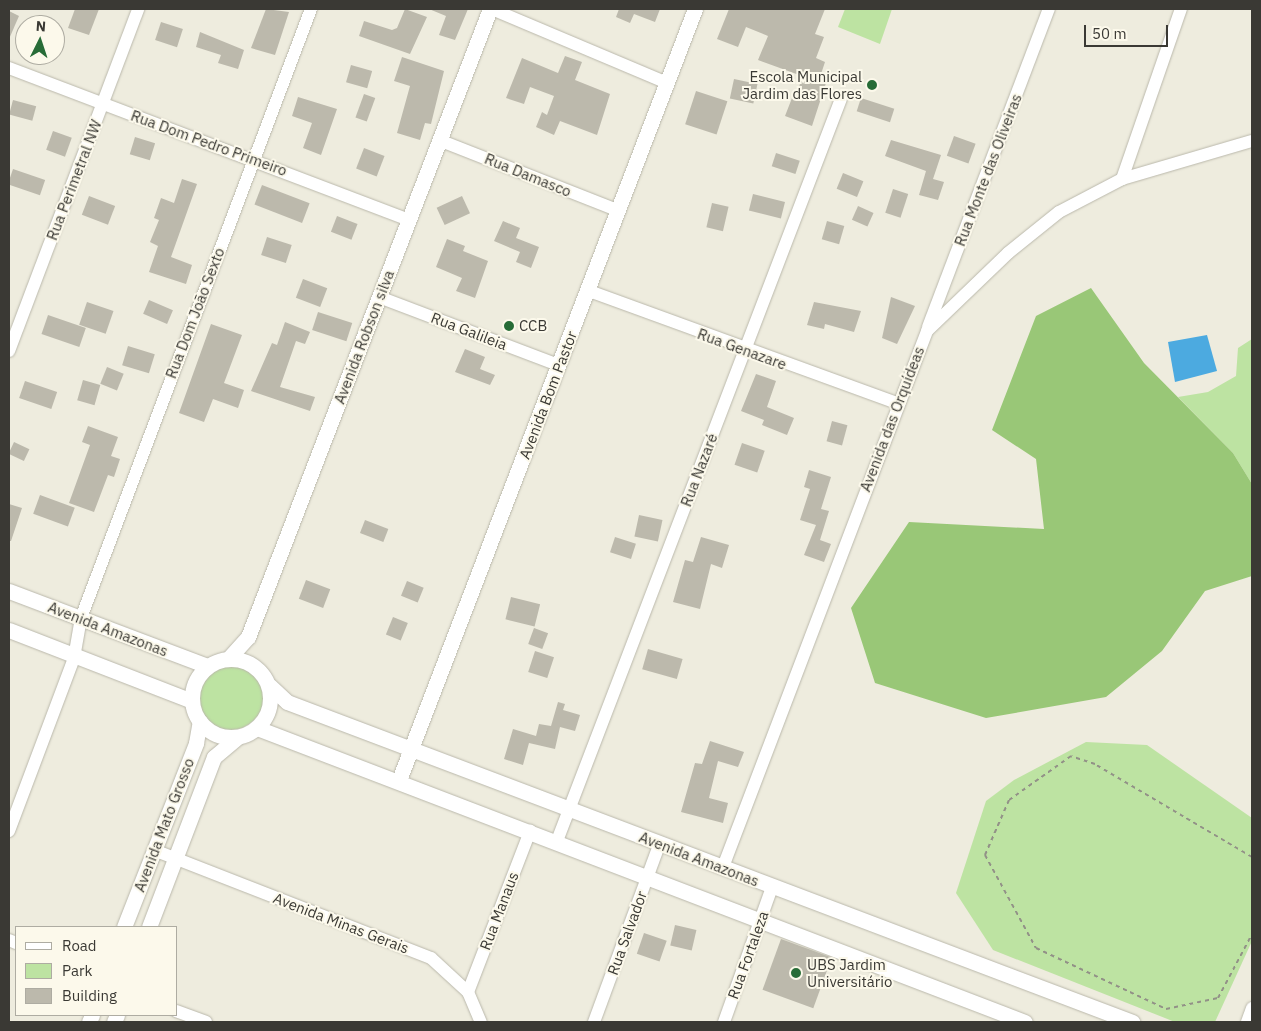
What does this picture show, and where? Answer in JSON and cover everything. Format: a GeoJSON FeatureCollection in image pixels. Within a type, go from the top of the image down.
{"type":"FeatureCollection","features":[{"type":"Feature","properties":{"kind":"street","name":"Rua Perimetral NW"},"geometry":{"type":"LineString","coordinates":[[9,351],[138,9]]}},
{"type":"Feature","properties":{"kind":"street","name":"Rua Dom João Sexto"},"geometry":{"type":"LineString","coordinates":[[9,831],[74,658],[81,618],[311,9]]}},
{"type":"Feature","properties":{"kind":"street"},"geometry":{"type":"LineString","coordinates":[[491,9],[667,83]]}},
{"type":"Feature","properties":{"kind":"street","name":"Avenida Robson silva"},"geometry":{"type":"LineString","coordinates":[[228,659],[248,637],[491,9]]}},
{"type":"Feature","properties":{"kind":"street","name":"Avenida Bom Pastor"},"geometry":{"type":"LineString","coordinates":[[400,780],[558,365],[589,291],[617,210],[695,9]]}},
{"type":"Feature","properties":{"kind":"street","name":"Rua Monte das Oliveiras"},"geometry":{"type":"LineString","coordinates":[[927,331],[1049,9]]}},
{"type":"Feature","properties":{"kind":"street"},"geometry":{"type":"LineString","coordinates":[[1122,179],[1181,9]]}},
{"type":"Feature","properties":{"kind":"street","name":"Rua Dom Pedro Primeiro"},"geometry":{"type":"LineString","coordinates":[[9,68],[254,159],[409,220]]}},
{"type":"Feature","properties":{"kind":"street","name":"Rua Nazaré"},"geometry":{"type":"LineString","coordinates":[[557,841],[841,99]]}},
{"type":"Feature","properties":{"kind":"street","name":"Rua Damasco"},"geometry":{"type":"LineString","coordinates":[[439,140],[617,210]]}},
{"type":"Feature","properties":{"kind":"street","name":"Avenida das Orquídeas"},"geometry":{"type":"LineString","coordinates":[[723,867],[896,403],[927,331],[1008,253],[1059,212],[1122,179],[1252,141]]}},
{"type":"Feature","properties":{"kind":"street","name":"Rua Genazare"},"geometry":{"type":"LineString","coordinates":[[589,291],[745,351],[896,403]]}},
{"type":"Feature","properties":{"kind":"street","name":"Rua Galileia"},"geometry":{"type":"LineString","coordinates":[[379,297],[558,365]]}},
{"type":"Feature","properties":{"kind":"street","name":"Avenida Amazonas"},"geometry":{"type":"LineString","coordinates":[[9,591],[207,666]]}},
{"type":"Feature","properties":{"kind":"street"},"geometry":{"type":"LineString","coordinates":[[9,630],[74,658],[192,700]]}},
{"type":"Feature","properties":{"kind":"street"},"geometry":{"type":"LineString","coordinates":[[248,637],[257,667],[270,686],[269,710],[257,728],[238,737],[217,734],[200,721],[192,700],[198,676],[207,666],[228,659],[257,667]]}},
{"type":"Feature","properties":{"kind":"street","name":"Avenida Amazonas"},"geometry":{"type":"LineString","coordinates":[[270,686],[287,702],[1132,1022]]}},
{"type":"Feature","properties":{"kind":"street","name":"Avenida Mato Grosso"},"geometry":{"type":"LineString","coordinates":[[124,926],[196,743],[200,721]]}},
{"type":"Feature","properties":{"kind":"street"},"geometry":{"type":"LineString","coordinates":[[257,728],[400,780],[762,919],[1000,1018],[1025,1022]]}},
{"type":"Feature","properties":{"kind":"street","name":"Avenida Mato Grosso"},"geometry":{"type":"LineString","coordinates":[[149,926],[214,757],[238,737]]}},
{"type":"Feature","properties":{"kind":"street","name":"Rua Manaus"},"geometry":{"type":"LineString","coordinates":[[468,992],[530,831]]}},
{"type":"Feature","properties":{"kind":"street","name":"Rua Salvador"},"geometry":{"type":"LineString","coordinates":[[594,1022],[660,843]]}},
{"type":"Feature","properties":{"kind":"street","name":"Avenida Minas Gerais"},"geometry":{"type":"LineString","coordinates":[[154,850],[431,958],[468,992],[481,1022]]}},
{"type":"Feature","properties":{"kind":"street","name":"Rua Fortaleza"},"geometry":{"type":"LineString","coordinates":[[724,1022],[772,887]]}},
{"type":"Feature","properties":{"kind":"street"},"geometry":{"type":"LineString","coordinates":[[1247,1022],[1252,1008]]}},
{"type":"Feature","properties":{"kind":"street"},"geometry":{"type":"LineString","coordinates":[[178,1012],[206,1022]]}},
{"type":"Feature","properties":{"kind":"path"},"geometry":{"type":"LineString","coordinates":[[1252,857],[1095,764],[1071,756],[1009,800],[985,855],[1036,948],[1166,1009],[1218,998],[1252,934]]}},
{"type":"Feature","properties":{"kind":"green space"},"geometry":{"type":"Polygon","coordinates":[[[845,9],[892,9],[880,44],[838,27],[845,9]]]}},
{"type":"Feature","properties":{"kind":"green space"},"geometry":{"type":"Polygon","coordinates":[[[1091,288],[1144,363],[1233,453],[1252,484],[1252,576],[1205,591],[1162,651],[1106,697],[986,718],[875,683],[851,608],[909,522],[1044,529],[1036,459],[992,430],[1036,316],[1091,288]]]}},
{"type":"Feature","properties":{"kind":"green space"},"geometry":{"type":"Polygon","coordinates":[[[1252,339],[1252,484],[1233,453],[1178,397],[1208,392],[1236,376],[1238,348],[1252,339]]]}},
{"type":"Feature","properties":{"kind":"green space"},"geometry":{"type":"Polygon","coordinates":[[[237,662],[249,668],[258,677],[264,689],[262,709],[254,720],[237,730],[223,730],[206,720],[198,709],[196,689],[206,672],[217,664],[237,662]]]}},
{"type":"Feature","properties":{"kind":"green space"},"geometry":{"type":"Polygon","coordinates":[[[1086,742],[1147,745],[1252,818],[1252,941],[1215,1022],[1175,1022],[993,950],[956,893],[986,801],[1014,780],[1086,742]]]}},
{"type":"Feature","properties":{"kind":"water"},"geometry":{"type":"Polygon","coordinates":[[[1207,335],[1217,371],[1175,382],[1168,342],[1207,335]]]}},
{"type":"Feature","properties":{"kind":"building"},"geometry":{"type":"Polygon","coordinates":[[[75,9],[99,9],[89,35],[68,28],[75,9]]]}},
{"type":"Feature","properties":{"kind":"building"},"geometry":{"type":"Polygon","coordinates":[[[266,9],[289,12],[275,55],[251,48],[266,9]]]}},
{"type":"Feature","properties":{"kind":"building"},"geometry":{"type":"Polygon","coordinates":[[[405,9],[427,17],[410,54],[359,36],[364,21],[392,30],[397,28],[405,9]]]}},
{"type":"Feature","properties":{"kind":"building"},"geometry":{"type":"Polygon","coordinates":[[[429,9],[468,9],[455,40],[439,35],[446,16],[429,9]]]}},
{"type":"Feature","properties":{"kind":"building"},"geometry":{"type":"Polygon","coordinates":[[[619,9],[660,9],[655,22],[634,14],[630,23],[616,17],[619,9]]]}},
{"type":"Feature","properties":{"kind":"building"},"geometry":{"type":"Polygon","coordinates":[[[729,9],[825,9],[815,34],[824,37],[816,58],[825,62],[819,80],[826,83],[812,126],[785,116],[792,98],[796,99],[802,76],[758,60],[768,36],[746,27],[738,47],[717,39],[729,9]]]}},
{"type":"Feature","properties":{"kind":"building"},"geometry":{"type":"Polygon","coordinates":[[[9,11],[17,15],[15,15],[15,25],[9,39],[9,11]]]}},
{"type":"Feature","properties":{"kind":"building"},"geometry":{"type":"Polygon","coordinates":[[[161,22],[183,29],[177,47],[155,40],[161,22]]]}},
{"type":"Feature","properties":{"kind":"building"},"geometry":{"type":"Polygon","coordinates":[[[200,32],[244,50],[238,69],[218,63],[221,55],[196,47],[200,32]]]}},
{"type":"Feature","properties":{"kind":"building"},"geometry":{"type":"Polygon","coordinates":[[[565,56],[582,62],[575,80],[610,94],[597,135],[560,121],[554,135],[536,127],[542,112],[547,115],[554,96],[530,87],[524,104],[506,98],[522,58],[558,73],[565,56]]]}},
{"type":"Feature","properties":{"kind":"building"},"geometry":{"type":"Polygon","coordinates":[[[402,57],[444,71],[431,124],[425,123],[420,140],[397,133],[410,86],[394,81],[402,57]]]}},
{"type":"Feature","properties":{"kind":"building"},"geometry":{"type":"Polygon","coordinates":[[[351,65],[372,71],[367,88],[346,82],[351,65]]]}},
{"type":"Feature","properties":{"kind":"building"},"geometry":{"type":"Polygon","coordinates":[[[734,79],[757,84],[753,104],[730,99],[734,79]]]}},
{"type":"Feature","properties":{"kind":"building"},"geometry":{"type":"Polygon","coordinates":[[[696,91],[727,101],[717,134],[685,124],[696,91]]]}},
{"type":"Feature","properties":{"kind":"building"},"geometry":{"type":"Polygon","coordinates":[[[364,94],[375,98],[367,122],[355,117],[364,94]]]}},
{"type":"Feature","properties":{"kind":"building"},"geometry":{"type":"Polygon","coordinates":[[[298,97],[337,109],[321,155],[303,148],[312,123],[292,116],[298,97]]]}},
{"type":"Feature","properties":{"kind":"building"},"geometry":{"type":"Polygon","coordinates":[[[861,98],[894,109],[890,122],[857,111],[861,98]]]}},
{"type":"Feature","properties":{"kind":"building"},"geometry":{"type":"Polygon","coordinates":[[[13,100],[36,106],[32,121],[9,114],[13,100]]]}},
{"type":"Feature","properties":{"kind":"building"},"geometry":{"type":"Polygon","coordinates":[[[53,131],[72,138],[65,157],[46,150],[53,131]]]}},
{"type":"Feature","properties":{"kind":"building"},"geometry":{"type":"Polygon","coordinates":[[[954,136],[976,144],[968,164],[947,156],[954,136]]]}},
{"type":"Feature","properties":{"kind":"building"},"geometry":{"type":"Polygon","coordinates":[[[135,137],[155,143],[150,160],[130,154],[135,137]]]}},
{"type":"Feature","properties":{"kind":"building"},"geometry":{"type":"Polygon","coordinates":[[[891,140],[941,155],[933,179],[944,182],[938,200],[919,195],[926,171],[885,156],[891,140]]]}},
{"type":"Feature","properties":{"kind":"building"},"geometry":{"type":"Polygon","coordinates":[[[364,148],[385,156],[377,176],[356,169],[364,148]]]}},
{"type":"Feature","properties":{"kind":"building"},"geometry":{"type":"Polygon","coordinates":[[[776,153],[800,161],[795,174],[772,166],[776,153]]]}},
{"type":"Feature","properties":{"kind":"building"},"geometry":{"type":"Polygon","coordinates":[[[13,169],[45,180],[40,195],[9,185],[13,169]]]}},
{"type":"Feature","properties":{"kind":"building"},"geometry":{"type":"Polygon","coordinates":[[[843,173],[863,181],[857,197],[837,189],[843,173]]]}},
{"type":"Feature","properties":{"kind":"building"},"geometry":{"type":"Polygon","coordinates":[[[182,179],[197,184],[171,257],[192,265],[186,284],[149,272],[158,246],[150,242],[159,220],[154,218],[161,198],[174,203],[182,179]]]}},
{"type":"Feature","properties":{"kind":"building"},"geometry":{"type":"Polygon","coordinates":[[[262,185],[310,203],[302,223],[254,205],[262,185]]]}},
{"type":"Feature","properties":{"kind":"building"},"geometry":{"type":"Polygon","coordinates":[[[893,189],[908,194],[900,218],[885,213],[893,189]]]}},
{"type":"Feature","properties":{"kind":"building"},"geometry":{"type":"Polygon","coordinates":[[[753,194],[785,202],[781,218],[749,210],[753,194]]]}},
{"type":"Feature","properties":{"kind":"building"},"geometry":{"type":"Polygon","coordinates":[[[89,196],[115,206],[108,225],[82,215],[89,196]]]}},
{"type":"Feature","properties":{"kind":"building"},"geometry":{"type":"Polygon","coordinates":[[[462,196],[470,213],[445,225],[437,208],[462,196]]]}},
{"type":"Feature","properties":{"kind":"building"},"geometry":{"type":"Polygon","coordinates":[[[712,203],[729,207],[723,231],[706,227],[712,203]]]}},
{"type":"Feature","properties":{"kind":"building"},"geometry":{"type":"Polygon","coordinates":[[[858,206],[874,213],[867,227],[852,220],[858,206]]]}},
{"type":"Feature","properties":{"kind":"building"},"geometry":{"type":"Polygon","coordinates":[[[337,216],[358,224],[351,240],[331,232],[337,216]]]}},
{"type":"Feature","properties":{"kind":"building"},"geometry":{"type":"Polygon","coordinates":[[[503,221],[520,228],[516,238],[539,247],[531,268],[516,262],[520,252],[494,241],[503,221]]]}},
{"type":"Feature","properties":{"kind":"building"},"geometry":{"type":"Polygon","coordinates":[[[827,221],[844,226],[839,244],[822,239],[827,221]]]}},
{"type":"Feature","properties":{"kind":"building"},"geometry":{"type":"Polygon","coordinates":[[[267,237],[292,245],[286,263],[261,255],[267,237]]]}},
{"type":"Feature","properties":{"kind":"building"},"geometry":{"type":"Polygon","coordinates":[[[447,239],[465,246],[463,251],[488,261],[475,298],[456,291],[462,278],[436,267],[447,239]]]}},
{"type":"Feature","properties":{"kind":"building"},"geometry":{"type":"Polygon","coordinates":[[[303,279],[327,288],[320,307],[296,298],[303,279]]]}},
{"type":"Feature","properties":{"kind":"building"},"geometry":{"type":"Polygon","coordinates":[[[891,297],[915,306],[897,344],[882,338],[891,297]]]}},
{"type":"Feature","properties":{"kind":"building"},"geometry":{"type":"Polygon","coordinates":[[[149,300],[173,310],[167,324],[143,314],[149,300]]]}},
{"type":"Feature","properties":{"kind":"building"},"geometry":{"type":"Polygon","coordinates":[[[87,302],[113,311],[106,334],[79,325],[87,302]]]}},
{"type":"Feature","properties":{"kind":"building"},"geometry":{"type":"Polygon","coordinates":[[[814,302],[861,311],[854,332],[825,324],[824,329],[807,325],[814,302]]]}},
{"type":"Feature","properties":{"kind":"building"},"geometry":{"type":"Polygon","coordinates":[[[318,312],[352,323],[346,341],[312,330],[318,312]]]}},
{"type":"Feature","properties":{"kind":"building"},"geometry":{"type":"Polygon","coordinates":[[[48,315],[86,328],[79,347],[41,334],[48,315]]]}},
{"type":"Feature","properties":{"kind":"building"},"geometry":{"type":"Polygon","coordinates":[[[285,322],[310,332],[305,344],[296,341],[280,387],[315,397],[310,411],[251,391],[272,343],[277,345],[285,322]]]}},
{"type":"Feature","properties":{"kind":"building"},"geometry":{"type":"Polygon","coordinates":[[[211,324],[242,335],[224,383],[244,390],[238,408],[213,399],[204,422],[179,413],[211,324]]]}},
{"type":"Feature","properties":{"kind":"building"},"geometry":{"type":"Polygon","coordinates":[[[128,346],[155,354],[149,373],[122,365],[128,346]]]}},
{"type":"Feature","properties":{"kind":"building"},"geometry":{"type":"Polygon","coordinates":[[[465,349],[485,357],[480,369],[495,375],[490,385],[455,372],[465,349]]]}},
{"type":"Feature","properties":{"kind":"building"},"geometry":{"type":"Polygon","coordinates":[[[107,367],[124,374],[117,390],[100,384],[107,367]]]}},
{"type":"Feature","properties":{"kind":"building"},"geometry":{"type":"Polygon","coordinates":[[[756,374],[776,381],[767,407],[794,418],[787,435],[762,425],[764,420],[741,411],[756,374]]]}},
{"type":"Feature","properties":{"kind":"building"},"geometry":{"type":"Polygon","coordinates":[[[83,380],[100,385],[95,405],[77,400],[83,380]]]}},
{"type":"Feature","properties":{"kind":"building"},"geometry":{"type":"Polygon","coordinates":[[[25,381],[57,392],[51,409],[19,398],[25,381]]]}},
{"type":"Feature","properties":{"kind":"building"},"geometry":{"type":"Polygon","coordinates":[[[832,421],[847,425],[842,445],[827,441],[832,421]]]}},
{"type":"Feature","properties":{"kind":"building"},"geometry":{"type":"Polygon","coordinates":[[[88,426],[118,437],[111,456],[120,459],[114,477],[108,475],[94,512],[69,503],[90,445],[82,442],[88,426]]]}},
{"type":"Feature","properties":{"kind":"building"},"geometry":{"type":"Polygon","coordinates":[[[14,442],[29,449],[24,461],[9,454],[14,442]]]}},
{"type":"Feature","properties":{"kind":"building"},"geometry":{"type":"Polygon","coordinates":[[[742,443],[765,451],[757,473],[735,465],[742,443]]]}},
{"type":"Feature","properties":{"kind":"building"},"geometry":{"type":"Polygon","coordinates":[[[809,470],[831,477],[821,509],[829,511],[820,540],[831,544],[824,562],[804,555],[816,525],[800,520],[810,489],[804,487],[809,470]]]}},
{"type":"Feature","properties":{"kind":"building"},"geometry":{"type":"Polygon","coordinates":[[[40,495],[75,508],[68,526],[33,514],[40,495]]]}},
{"type":"Feature","properties":{"kind":"building"},"geometry":{"type":"Polygon","coordinates":[[[9,504],[22,508],[11,541],[9,541],[9,504]]]}},
{"type":"Feature","properties":{"kind":"building"},"geometry":{"type":"Polygon","coordinates":[[[639,515],[662,520],[658,542],[634,537],[639,515]]]}},
{"type":"Feature","properties":{"kind":"building"},"geometry":{"type":"Polygon","coordinates":[[[365,520],[388,529],[383,542],[360,533],[365,520]]]}},
{"type":"Feature","properties":{"kind":"building"},"geometry":{"type":"Polygon","coordinates":[[[615,537],[636,544],[631,559],[610,552],[615,537]]]}},
{"type":"Feature","properties":{"kind":"building"},"geometry":{"type":"Polygon","coordinates":[[[701,537],[729,545],[722,568],[711,564],[700,609],[673,602],[685,560],[693,562],[701,537]]]}},
{"type":"Feature","properties":{"kind":"building"},"geometry":{"type":"Polygon","coordinates":[[[306,580],[330,589],[323,608],[299,599],[306,580]]]}},
{"type":"Feature","properties":{"kind":"building"},"geometry":{"type":"Polygon","coordinates":[[[407,581],[424,588],[418,603],[401,596],[407,581]]]}},
{"type":"Feature","properties":{"kind":"building"},"geometry":{"type":"Polygon","coordinates":[[[511,597],[540,604],[535,627],[505,619],[511,597]]]}},
{"type":"Feature","properties":{"kind":"building"},"geometry":{"type":"Polygon","coordinates":[[[393,617],[408,623],[401,641],[386,635],[393,617]]]}},
{"type":"Feature","properties":{"kind":"building"},"geometry":{"type":"Polygon","coordinates":[[[534,628],[548,633],[542,649],[528,644],[534,628]]]}},
{"type":"Feature","properties":{"kind":"building"},"geometry":{"type":"Polygon","coordinates":[[[648,649],[683,659],[677,679],[642,669],[648,649]]]}},
{"type":"Feature","properties":{"kind":"building"},"geometry":{"type":"Polygon","coordinates":[[[535,651],[554,657],[547,678],[528,672],[535,651]]]}},
{"type":"Feature","properties":{"kind":"building"},"geometry":{"type":"Polygon","coordinates":[[[558,702],[565,704],[563,710],[580,715],[575,731],[560,727],[555,749],[529,743],[523,765],[504,759],[513,729],[536,736],[539,724],[551,726],[558,702]]]}},
{"type":"Feature","properties":{"kind":"building"},"geometry":{"type":"Polygon","coordinates":[[[710,741],[744,752],[738,767],[718,761],[709,798],[728,803],[723,823],[681,812],[695,763],[702,764],[710,741]]]}},
{"type":"Feature","properties":{"kind":"building"},"geometry":{"type":"Polygon","coordinates":[[[675,925],[696,930],[692,950],[670,945],[675,925]]]}},
{"type":"Feature","properties":{"kind":"building"},"geometry":{"type":"Polygon","coordinates":[[[644,933],[667,941],[660,962],[637,954],[644,933]]]}},
{"type":"Feature","properties":{"kind":"building","name":"UBS Jardim Universitário"},"geometry":{"type":"Polygon","coordinates":[[[781,939],[832,957],[813,1008],[763,990],[781,939]]]}},
{"type":"Feature","properties":{"kind":"place","name":"Escola Municipal Jardim das Flores"},"geometry":{"type":"Point","coordinates":[872,85]}},
{"type":"Feature","properties":{"kind":"place","name":"CCB"},"geometry":{"type":"Point","coordinates":[509,326]}},
{"type":"Feature","properties":{"kind":"place","name":"UBS Jardim Universitário"},"geometry":{"type":"Point","coordinates":[796,973]}}]}
